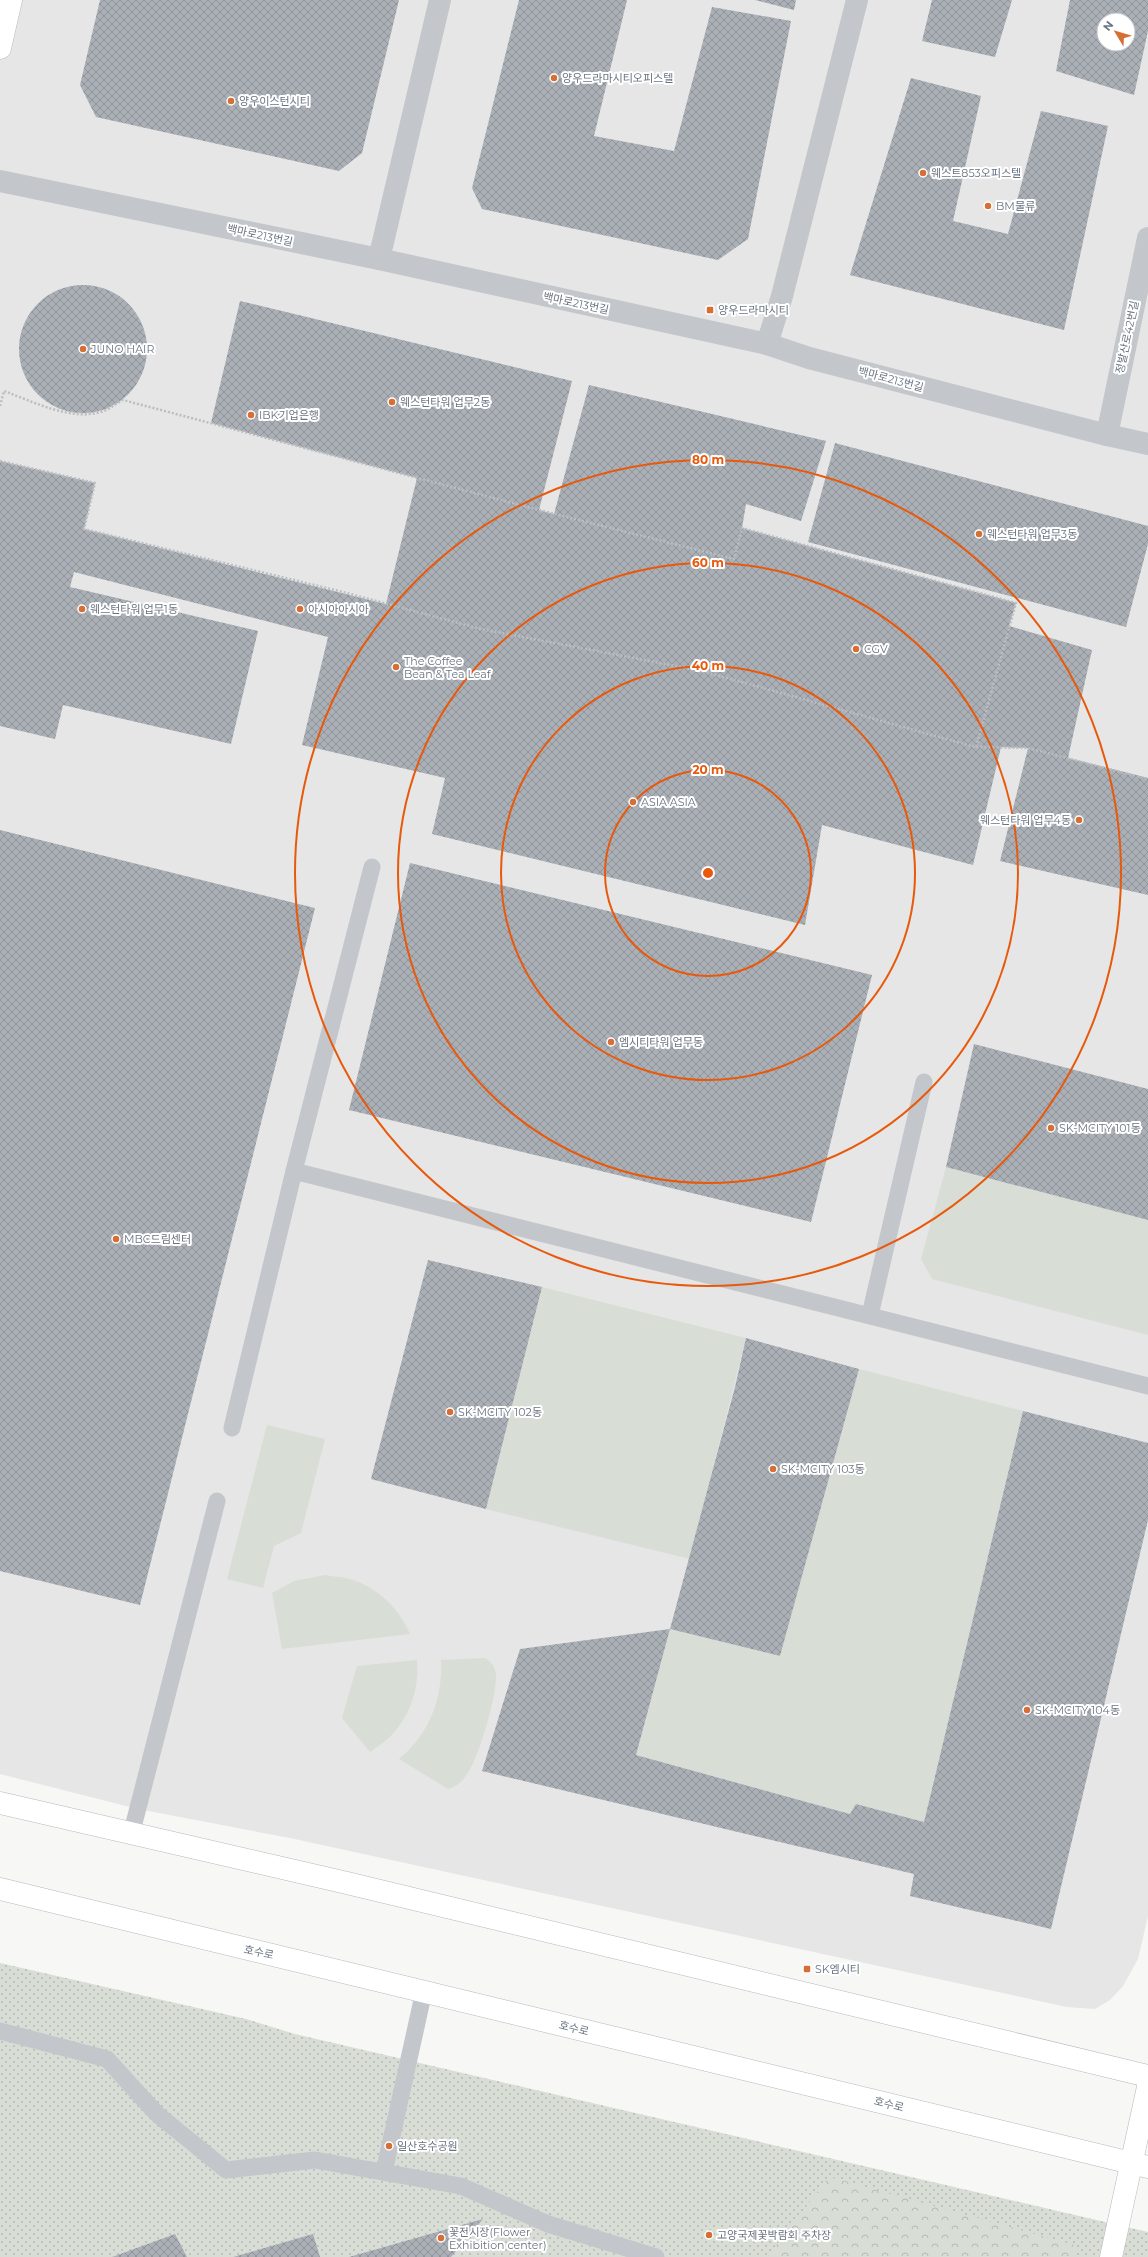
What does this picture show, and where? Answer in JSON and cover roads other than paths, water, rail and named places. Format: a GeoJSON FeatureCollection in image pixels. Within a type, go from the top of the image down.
{"type":"FeatureCollection","features":[{"type":"Feature","properties":{"kind":"main road"},"geometry":{"type":"LineString","coordinates":[[0,48],[11,0]]}},
{"type":"Feature","properties":{"kind":"main road"},"geometry":{"type":"LineString","coordinates":[[0,1803],[131,1835],[347,1883],[1148,2076]]}},
{"type":"Feature","properties":{"kind":"main road","name":"호수로"},"geometry":{"type":"LineString","coordinates":[[0,1889],[1140,2165]]}},
{"type":"Feature","properties":{"kind":"main road"},"geometry":{"type":"LineString","coordinates":[[1111,2257],[1140,2165],[1148,2087]]}},
{"type":"Feature","properties":{"kind":"street"},"geometry":{"type":"LineString","coordinates":[[379,259],[440,0]]}},
{"type":"Feature","properties":{"kind":"street"},"geometry":{"type":"LineString","coordinates":[[768,344],[782,296],[857,0]]}},
{"type":"Feature","properties":{"kind":"street","name":"백마로213번길"},"geometry":{"type":"LineString","coordinates":[[0,181],[379,259],[768,344],[810,358],[1107,435],[1148,444]]}},
{"type":"Feature","properties":{"kind":"street","name":"정발산로42번길"},"geometry":{"type":"LineString","coordinates":[[1107,435],[1148,238]]}},
{"type":"Feature","properties":{"kind":"lane"},"geometry":{"type":"LineString","coordinates":[[232,1428],[294,1171],[372,867]]}},
{"type":"Feature","properties":{"kind":"lane"},"geometry":{"type":"LineString","coordinates":[[870,1315],[924,1082]]}},
{"type":"Feature","properties":{"kind":"lane"},"geometry":{"type":"LineString","coordinates":[[294,1171],[1148,1386]]}},
{"type":"Feature","properties":{"kind":"lane"},"geometry":{"type":"LineString","coordinates":[[131,1835],[217,1501]]}},
{"type":"Feature","properties":{"kind":"lane"},"geometry":{"type":"LineString","coordinates":[[384,2172],[424,1991]]}},
{"type":"Feature","properties":{"kind":"lane"},"geometry":{"type":"LineString","coordinates":[[0,2031],[107,2059],[157,2114],[226,2170],[315,2160],[461,2186],[548,2224],[656,2257]]}},
{"type":"Feature","properties":{"kind":"place","name":"양우드라마시티오피스텔"},"geometry":{"type":"Point","coordinates":[554,78]}},
{"type":"Feature","properties":{"kind":"place","name":"양우이스턴시티"},"geometry":{"type":"Point","coordinates":[231,101]}},
{"type":"Feature","properties":{"kind":"place","name":"웨스트853오피스텔"},"geometry":{"type":"Point","coordinates":[923,173]}},
{"type":"Feature","properties":{"kind":"place","name":"BM물류"},"geometry":{"type":"Point","coordinates":[988,206]}},
{"type":"Feature","properties":{"kind":"place","name":"양우드라마시티"},"geometry":{"type":"Point","coordinates":[710,310]}},
{"type":"Feature","properties":{"kind":"place","name":"JUNO HAIR"},"geometry":{"type":"Point","coordinates":[83,349]}},
{"type":"Feature","properties":{"kind":"place","name":"웨스턴타워 업무2동"},"geometry":{"type":"Point","coordinates":[392,402]}},
{"type":"Feature","properties":{"kind":"place","name":"IBK기업은행"},"geometry":{"type":"Point","coordinates":[251,415]}},
{"type":"Feature","properties":{"kind":"place","name":"웨스턴타워 업무3동"},"geometry":{"type":"Point","coordinates":[979,534]}},
{"type":"Feature","properties":{"kind":"place","name":"웨스턴타워 업무1동"},"geometry":{"type":"Point","coordinates":[82,609]}},
{"type":"Feature","properties":{"kind":"place","name":"아시아아시아"},"geometry":{"type":"Point","coordinates":[300,609]}},
{"type":"Feature","properties":{"kind":"place","name":"CGV"},"geometry":{"type":"Point","coordinates":[856,649]}},
{"type":"Feature","properties":{"kind":"place","name":"The Coffee Bean & Tea Leaf"},"geometry":{"type":"Point","coordinates":[396,667]}},
{"type":"Feature","properties":{"kind":"place","name":"ASIA ASIA"},"geometry":{"type":"Point","coordinates":[633,802]}},
{"type":"Feature","properties":{"kind":"place","name":"웨스턴타워 업무4동"},"geometry":{"type":"Point","coordinates":[1079,820]}},
{"type":"Feature","properties":{"kind":"place","name":"엠시티타워 업무동"},"geometry":{"type":"Point","coordinates":[611,1042]}},
{"type":"Feature","properties":{"kind":"place","name":"SK-MCITY 101동"},"geometry":{"type":"Point","coordinates":[1051,1128]}},
{"type":"Feature","properties":{"kind":"place","name":"MBC드림센터"},"geometry":{"type":"Point","coordinates":[116,1239]}},
{"type":"Feature","properties":{"kind":"place","name":"SK-MCITY 102동"},"geometry":{"type":"Point","coordinates":[450,1412]}},
{"type":"Feature","properties":{"kind":"place","name":"SK-MCITY 103동"},"geometry":{"type":"Point","coordinates":[773,1469]}},
{"type":"Feature","properties":{"kind":"place","name":"SK-MCITY 104동"},"geometry":{"type":"Point","coordinates":[1027,1710]}},
{"type":"Feature","properties":{"kind":"place","name":"SK엠시티"},"geometry":{"type":"Point","coordinates":[807,1969]}},
{"type":"Feature","properties":{"kind":"place","name":"일산호수공원"},"geometry":{"type":"Point","coordinates":[389,2146]}},
{"type":"Feature","properties":{"kind":"place","name":"고양국제꽃박람회 주차장"},"geometry":{"type":"Point","coordinates":[709,2235]}},
{"type":"Feature","properties":{"kind":"place","name":"꽃전시장(Flower Exhibition center)"},"geometry":{"type":"Point","coordinates":[441,2238]}}]}
